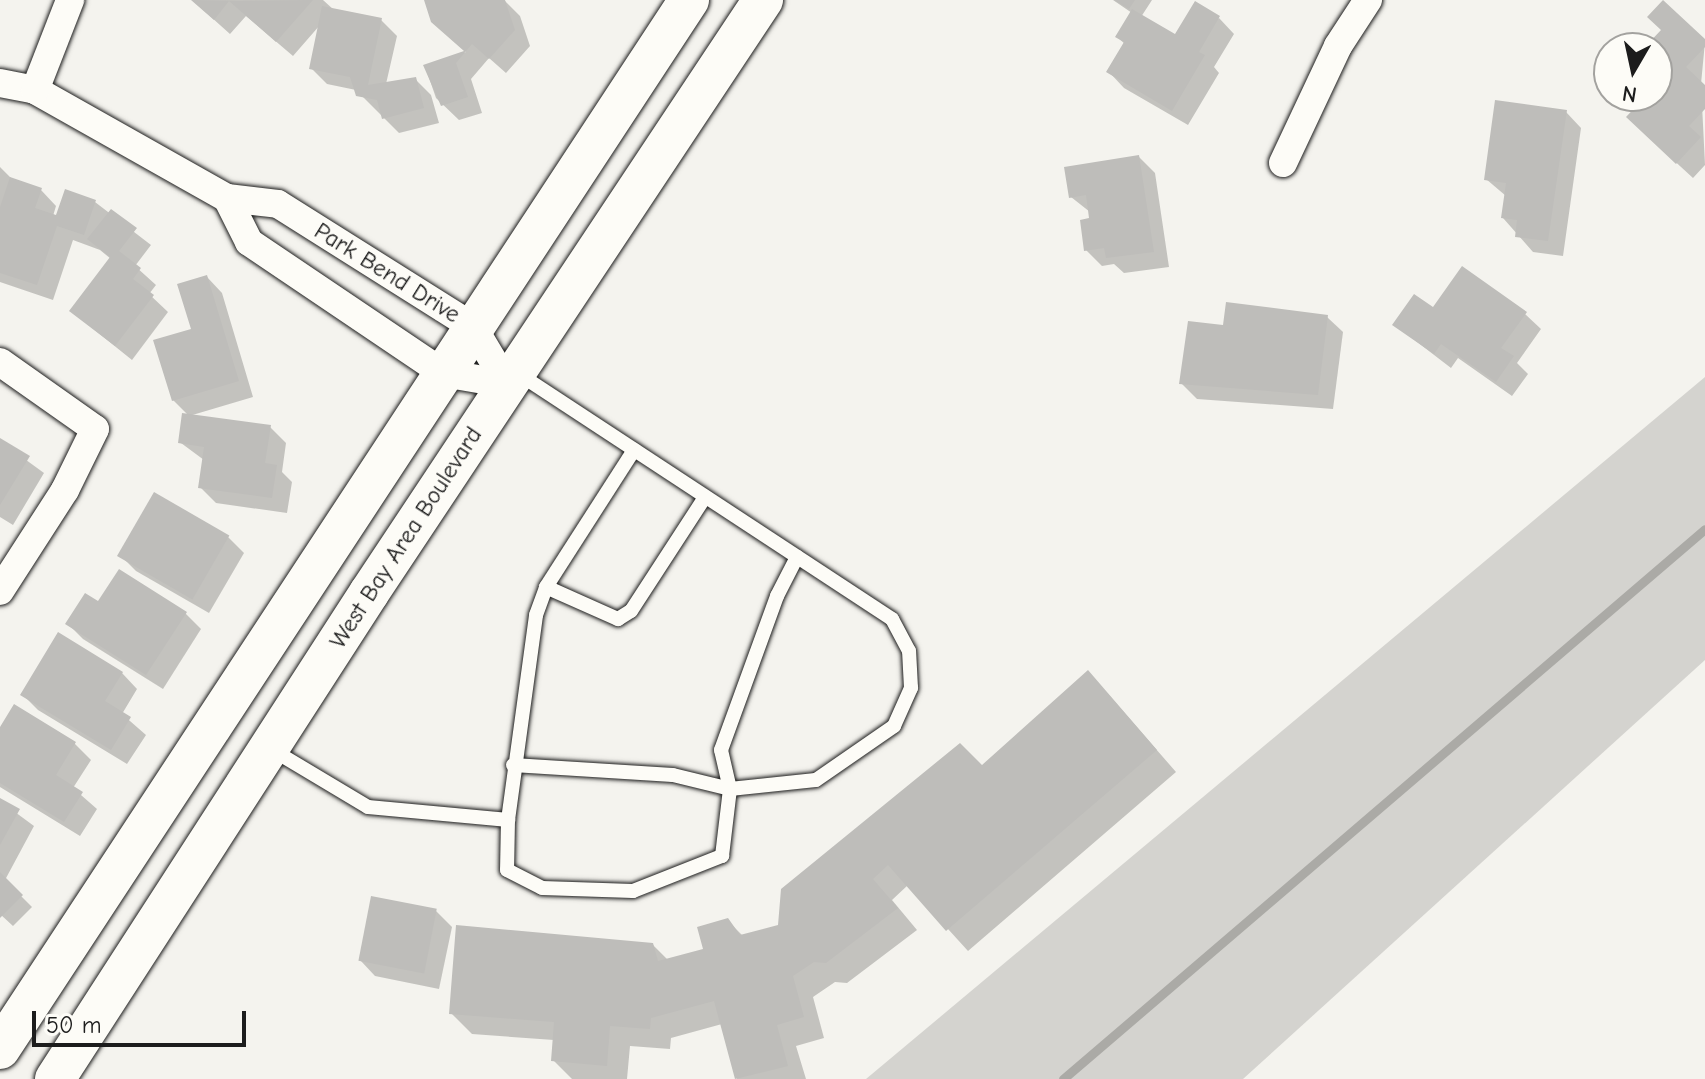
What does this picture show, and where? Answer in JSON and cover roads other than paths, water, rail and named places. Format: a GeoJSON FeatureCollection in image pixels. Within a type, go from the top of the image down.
{"type":"FeatureCollection","features":[{"type":"Feature","properties":{"kind":"main road"},"geometry":{"type":"LineString","coordinates":[[0,1049],[689,0]]}},
{"type":"Feature","properties":{"kind":"main road","name":"West Bay Area Boulevard"},"geometry":{"type":"LineString","coordinates":[[55,1079],[512,378],[763,0]]}},
{"type":"Feature","properties":{"kind":"street"},"geometry":{"type":"LineString","coordinates":[[35,90],[70,0]]}},
{"type":"Feature","properties":{"kind":"street"},"geometry":{"type":"LineString","coordinates":[[1283,163],[1338,46],[1368,0]]}},
{"type":"Feature","properties":{"kind":"street","name":"Park Bend Drive"},"geometry":{"type":"LineString","coordinates":[[0,83],[35,90],[227,198],[278,204],[473,327],[512,378]]}},
{"type":"Feature","properties":{"kind":"street","name":"Park Bend Drive"},"geometry":{"type":"LineString","coordinates":[[227,198],[249,242],[443,373],[512,378]]}},
{"type":"Feature","properties":{"kind":"street"},"geometry":{"type":"LineString","coordinates":[[0,362],[95,429],[65,490],[0,591]]}},
{"type":"Feature","properties":{"kind":"lane"},"geometry":{"type":"LineString","coordinates":[[512,378],[634,450],[892,619],[909,651],[911,688],[894,726],[816,780],[730,789],[673,775],[513,765]]}},
{"type":"Feature","properties":{"kind":"lane"},"geometry":{"type":"LineString","coordinates":[[634,450],[546,587],[536,615],[513,765],[507,870],[542,888],[633,891],[722,856],[730,789],[721,750],[777,596],[797,557]]}},
{"type":"Feature","properties":{"kind":"lane"},"geometry":{"type":"LineString","coordinates":[[546,587],[618,619],[631,611],[705,497]]}},
{"type":"Feature","properties":{"kind":"lane"},"geometry":{"type":"LineString","coordinates":[[270,747],[368,807],[508,820]]}},
{"type":"Feature","properties":{"kind":"waterway"},"geometry":{"type":"LineString","coordinates":[[1063,1079],[1705,529]]}}]}
